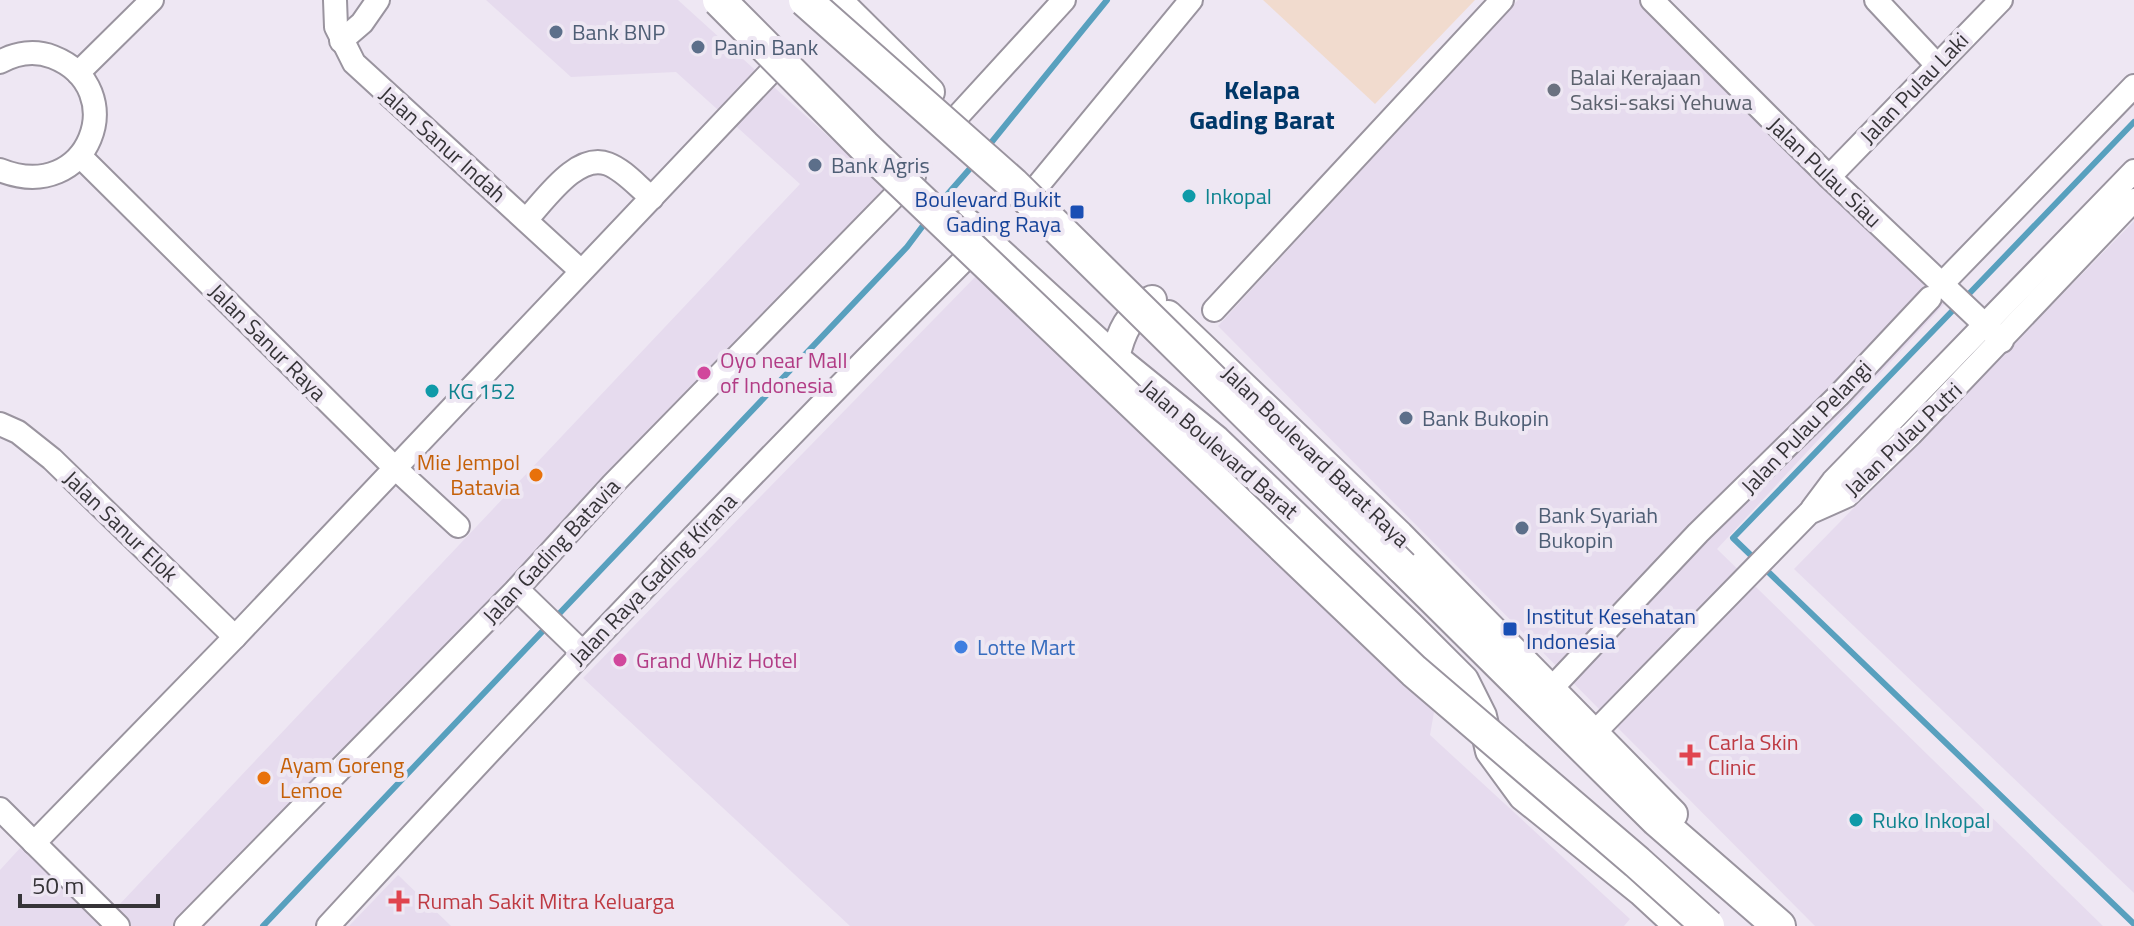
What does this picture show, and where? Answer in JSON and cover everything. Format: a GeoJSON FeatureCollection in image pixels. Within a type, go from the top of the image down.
{"type":"FeatureCollection","features":[{"type":"Feature","properties":{"kind":"highway"},"geometry":{"type":"LineString","coordinates":[[720,0],[864,146],[1414,671],[1708,926]]}},
{"type":"Feature","properties":{"kind":"highway"},"geometry":{"type":"LineString","coordinates":[[805,0],[1013,184],[1657,820],[1780,926]]}},
{"type":"Feature","properties":{"kind":"main road","name":"Jalan Boulevard Barat"},"geometry":{"type":"LineString","coordinates":[[720,0],[1115,358],[1216,440],[1464,680],[1482,716],[1490,751],[1523,796],[1629,881],[1679,926]]}},
{"type":"Feature","properties":{"kind":"main road","name":"Jalan Boulevard Barat Raya"},"geometry":{"type":"LineString","coordinates":[[837,0],[960,121],[1399,535],[1780,926]]}},
{"type":"Feature","properties":{"kind":"main road"},"geometry":{"type":"LineString","coordinates":[[1115,358],[1121,332],[1136,311],[1152,300]]}},
{"type":"Feature","properties":{"kind":"street"},"geometry":{"type":"LineString","coordinates":[[78,73],[152,0]]}},
{"type":"Feature","properties":{"kind":"street","name":"Jalan Sanur Indah"},"geometry":{"type":"LineString","coordinates":[[335,0],[335,20],[341,41],[354,63],[581,271]]}},
{"type":"Feature","properties":{"kind":"street"},"geometry":{"type":"LineString","coordinates":[[341,41],[362,23],[378,0]]}},
{"type":"Feature","properties":{"kind":"street"},"geometry":{"type":"LineString","coordinates":[[960,121],[1064,0]]}},
{"type":"Feature","properties":{"kind":"street"},"geometry":{"type":"LineString","coordinates":[[1026,181],[1191,0]]}},
{"type":"Feature","properties":{"kind":"street"},"geometry":{"type":"LineString","coordinates":[[1214,310],[1502,0]]}},
{"type":"Feature","properties":{"kind":"street","name":"Jalan Pulau Siau"},"geometry":{"type":"LineString","coordinates":[[1652,0],[1940,291],[1990,329]]}},
{"type":"Feature","properties":{"kind":"street"},"geometry":{"type":"LineString","coordinates":[[1876,0],[1936,64]]}},
{"type":"Feature","properties":{"kind":"street","name":"Jalan Pulau Laki"},"geometry":{"type":"LineString","coordinates":[[1829,177],[2001,0]]}},
{"type":"Feature","properties":{"kind":"street"},"geometry":{"type":"LineString","coordinates":[[0,62],[10,56],[28,53],[46,54],[63,61],[78,73],[88,87],[94,114],[90,141],[80,156],[59,172],[34,179],[0,170]]}},
{"type":"Feature","properties":{"kind":"street"},"geometry":{"type":"LineString","coordinates":[[34,843],[235,637],[784,58]]}},
{"type":"Feature","properties":{"kind":"street","name":"Jalan Pulau Pelangi"},"geometry":{"type":"LineString","coordinates":[[1551,689],[1698,533],[1940,291],[2134,86]]}},
{"type":"Feature","properties":{"kind":"street","name":"Jalan Sanur Raya"},"geometry":{"type":"LineString","coordinates":[[80,156],[394,467],[458,526]]}},
{"type":"Feature","properties":{"kind":"street"},"geometry":{"type":"LineString","coordinates":[[526,220],[570,173],[590,161],[609,164],[652,198]]}},
{"type":"Feature","properties":{"kind":"street"},"geometry":{"type":"LineString","coordinates":[[1990,329],[2134,172]]}},
{"type":"Feature","properties":{"kind":"street","name":"Jalan Gading Batavia"},"geometry":{"type":"LineString","coordinates":[[186,926],[523,595],[613,484],[922,182]]}},
{"type":"Feature","properties":{"kind":"street","name":"Jalan Pulau Putri"},"geometry":{"type":"LineString","coordinates":[[1594,733],[1809,513],[1847,496],[1990,329],[2134,200]]}},
{"type":"Feature","properties":{"kind":"street","name":"Jalan Raya Gading Kirana"},"geometry":{"type":"LineString","coordinates":[[328,926],[476,769],[581,651],[979,234]]}},
{"type":"Feature","properties":{"kind":"street","name":"Jalan Sanur Elok"},"geometry":{"type":"LineString","coordinates":[[1,426],[34,443],[52,459],[235,637]]}},
{"type":"Feature","properties":{"kind":"street"},"geometry":{"type":"LineString","coordinates":[[523,595],[581,651]]}},
{"type":"Feature","properties":{"kind":"street"},"geometry":{"type":"LineString","coordinates":[[0,809],[118,926]]}},
{"type":"Feature","properties":{"kind":"shaded area"},"geometry":{"type":"Polygon","coordinates":[[[486,0],[678,0],[893,195],[199,926],[0,926],[0,870],[21,847],[101,924],[800,184],[676,72],[571,77],[486,0]]]}},
{"type":"Feature","properties":{"kind":"shaded area"},"geometry":{"type":"Polygon","coordinates":[[[1263,0],[1475,0],[1375,104],[1263,0]]]}},
{"type":"Feature","properties":{"kind":"shaded area","name":"Ruko Inkopal"},"geometry":{"type":"Polygon","coordinates":[[[1518,0],[1646,0],[1950,298],[1717,549],[2103,926],[1815,926],[1218,326],[1518,0]]]}},
{"type":"Feature","properties":{"kind":"shaded area"},"geometry":{"type":"Polygon","coordinates":[[[2134,221],[2134,893],[1794,569],[2134,221]]]}},
{"type":"Feature","properties":{"kind":"shaded area"},"geometry":{"type":"Polygon","coordinates":[[[979,273],[1434,712],[1430,735],[1630,919],[1624,926],[850,926],[583,678],[979,273]]]}},
{"type":"Feature","properties":{"kind":"shaded area","name":"Rumah Sakit Mitra Keluarga"},"geometry":{"type":"Polygon","coordinates":[[[398,875],[451,926],[349,926],[398,875]]]}},
{"type":"Feature","properties":{"kind":"waterway"},"geometry":{"type":"LineString","coordinates":[[986,149],[1107,0]]}},
{"type":"Feature","properties":{"kind":"waterway"},"geometry":{"type":"LineString","coordinates":[[1965,298],[2134,122]]}},
{"type":"Feature","properties":{"kind":"waterway"},"geometry":{"type":"LineString","coordinates":[[939,204],[974,164]]}},
{"type":"Feature","properties":{"kind":"waterway"},"geometry":{"type":"LineString","coordinates":[[263,926],[907,247],[928,219]]}},
{"type":"Feature","properties":{"kind":"waterway"},"geometry":{"type":"LineString","coordinates":[[1957,306],[1733,538],[2134,924]]}},
{"type":"Feature","properties":{"kind":"place","name":"Bank BNP"},"geometry":{"type":"Point","coordinates":[556,32]}},
{"type":"Feature","properties":{"kind":"place","name":"Panin Bank"},"geometry":{"type":"Point","coordinates":[698,47]}},
{"type":"Feature","properties":{"kind":"place","name":"Balai Kerajaan Saksi-saksi Yehuwa"},"geometry":{"type":"Point","coordinates":[1554,90]}},
{"type":"Feature","properties":{"kind":"place","name":"Bank Agris"},"geometry":{"type":"Point","coordinates":[815,165]}},
{"type":"Feature","properties":{"kind":"place","name":"Inkopal"},"geometry":{"type":"Point","coordinates":[1189,196]}},
{"type":"Feature","properties":{"kind":"place","name":"Boulevard Bukit Gading Raya"},"geometry":{"type":"Point","coordinates":[1077,212]}},
{"type":"Feature","properties":{"kind":"place","name":"Oyo near Mall of Indonesia"},"geometry":{"type":"Point","coordinates":[704,373]}},
{"type":"Feature","properties":{"kind":"place","name":"KG 152"},"geometry":{"type":"Point","coordinates":[432,391]}},
{"type":"Feature","properties":{"kind":"place","name":"Bank Bukopin"},"geometry":{"type":"Point","coordinates":[1406,418]}},
{"type":"Feature","properties":{"kind":"place","name":"Mie Jempol Batavia"},"geometry":{"type":"Point","coordinates":[536,475]}},
{"type":"Feature","properties":{"kind":"place","name":"Bank Syariah Bukopin"},"geometry":{"type":"Point","coordinates":[1522,528]}},
{"type":"Feature","properties":{"kind":"place","name":"Institut Kesehatan Indonesia"},"geometry":{"type":"Point","coordinates":[1510,629]}},
{"type":"Feature","properties":{"kind":"place","name":"Lotte Mart"},"geometry":{"type":"Point","coordinates":[961,647]}},
{"type":"Feature","properties":{"kind":"place","name":"Grand Whiz Hotel"},"geometry":{"type":"Point","coordinates":[620,660]}},
{"type":"Feature","properties":{"kind":"place","name":"Carla Skin Clinic"},"geometry":{"type":"Point","coordinates":[1690,755]}},
{"type":"Feature","properties":{"kind":"place","name":"Ayam Goreng Lemoe"},"geometry":{"type":"Point","coordinates":[264,778]}},
{"type":"Feature","properties":{"kind":"place","name":"Ruko Inkopal"},"geometry":{"type":"Point","coordinates":[1856,820]}},
{"type":"Feature","properties":{"kind":"place","name":"Rumah Sakit Mitra Keluarga"},"geometry":{"type":"Point","coordinates":[399,901]}},
{"type":"Feature","properties":{"kind":"district","name":"Kelapa Gading Barat"},"geometry":{"type":"Point","coordinates":[1262,105]}}]}
